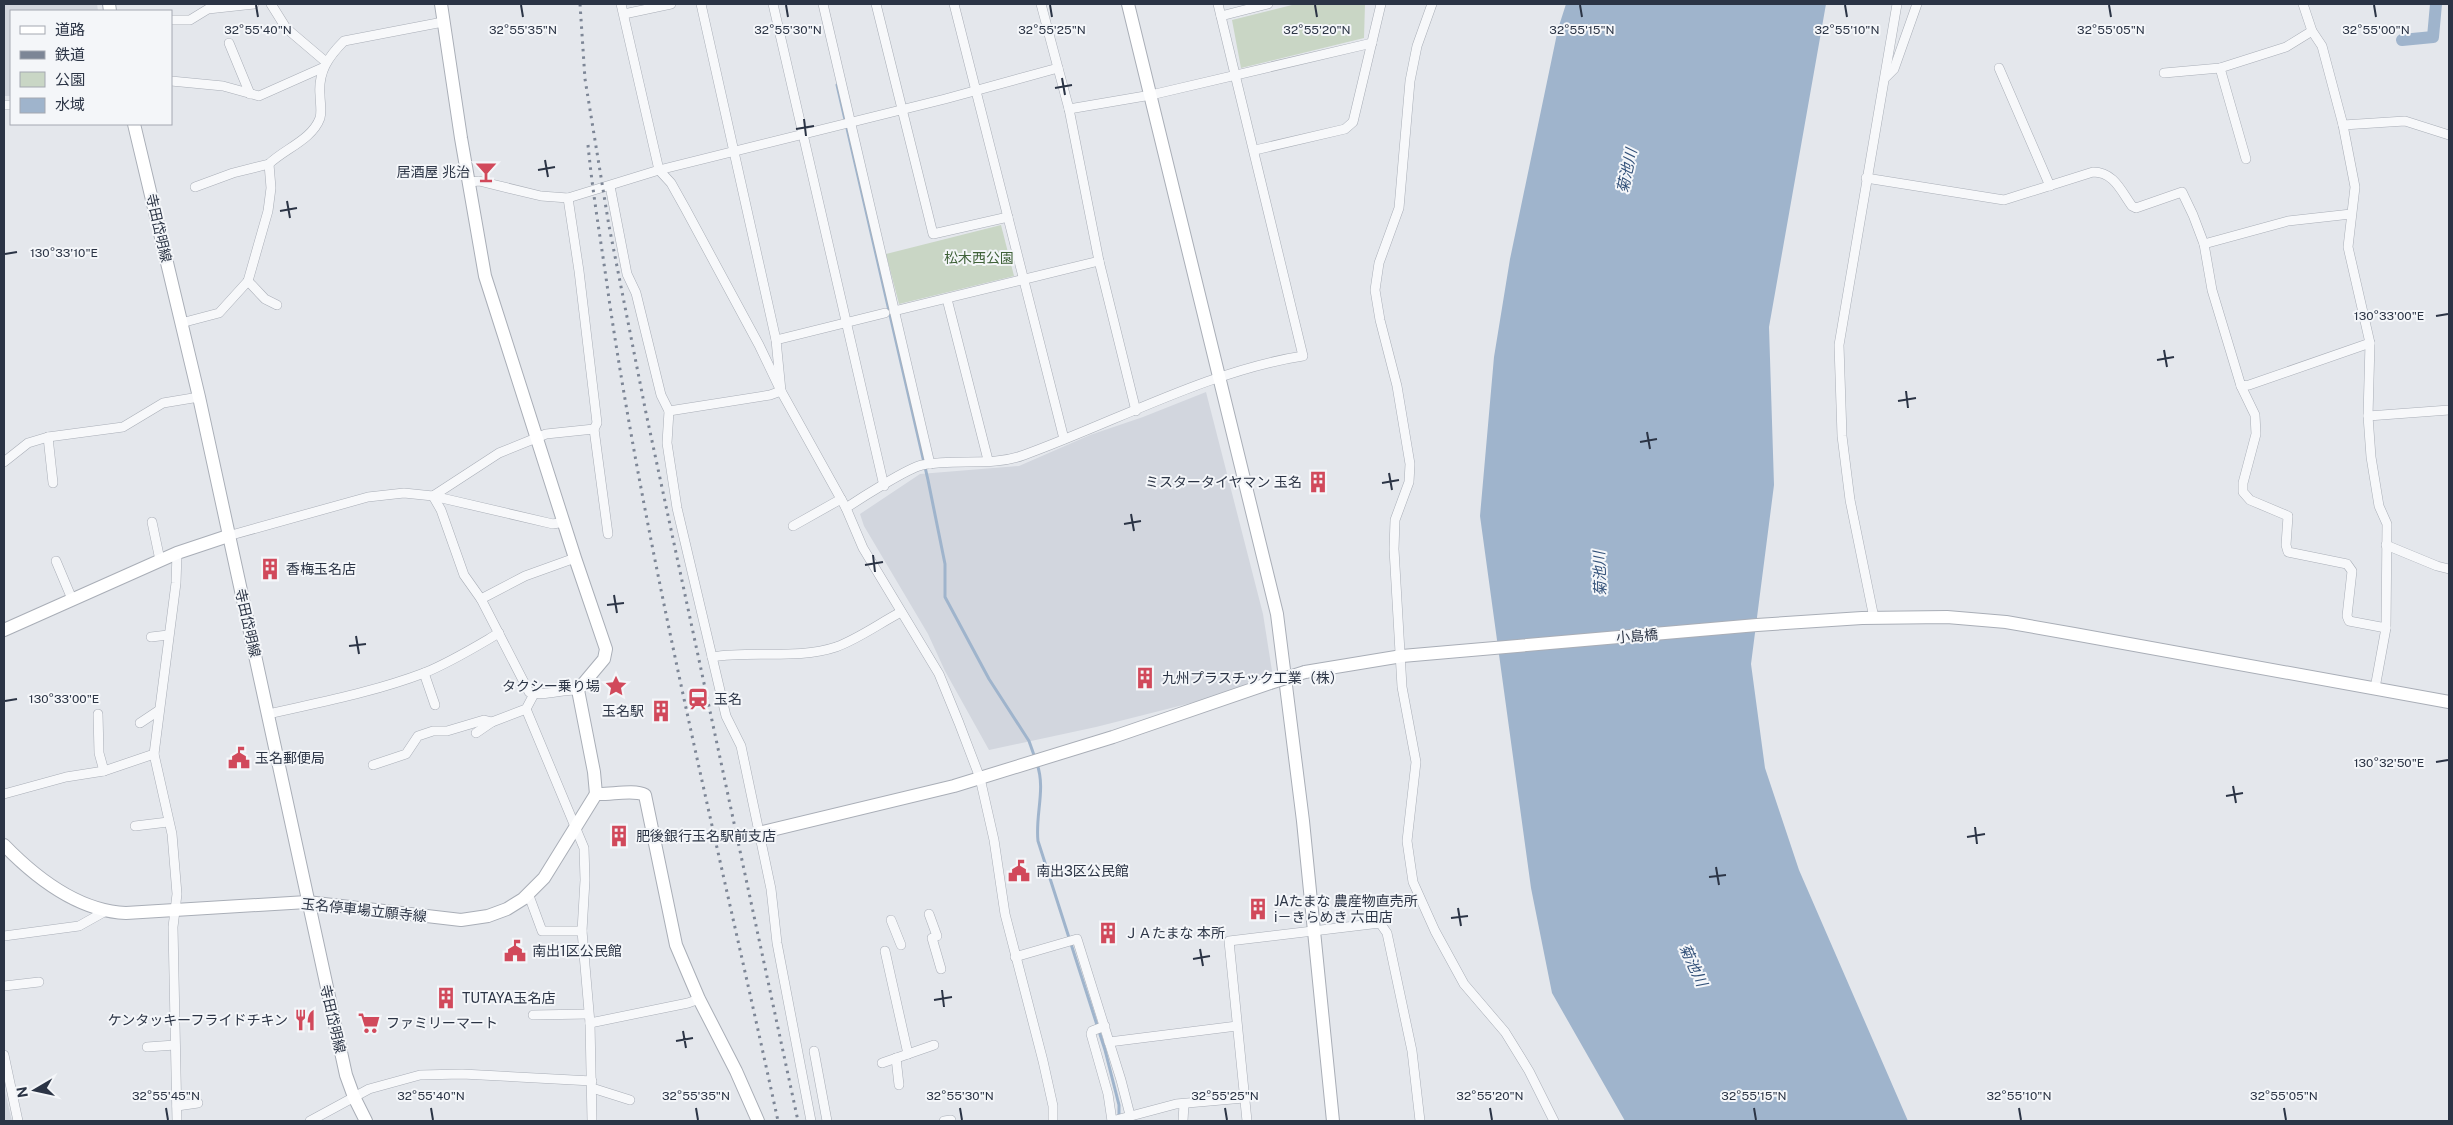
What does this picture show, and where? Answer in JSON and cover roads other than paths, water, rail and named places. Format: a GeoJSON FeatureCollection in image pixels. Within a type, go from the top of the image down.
{"type":"FeatureCollection","features":[{"type":"Feature","properties":{"kind":"street"},"geometry":{"type":"LineString","coordinates":[[172,20],[190,20],[208,9],[254,4]]}},
{"type":"Feature","properties":{"kind":"street"},"geometry":{"type":"LineString","coordinates":[[271,4],[286,28],[324,65]]}},
{"type":"Feature","properties":{"kind":"street"},"geometry":{"type":"LineString","coordinates":[[441,4],[489,288],[606,649],[604,660],[578,690]]}},
{"type":"Feature","properties":{"kind":"street"},"geometry":{"type":"LineString","coordinates":[[621,4],[658,170],[671,183],[685,208],[844,503],[863,548],[939,674],[980,778],[1016,958],[1053,1106],[1053,1121]]}},
{"type":"Feature","properties":{"kind":"street"},"geometry":{"type":"LineString","coordinates":[[624,14],[671,4]]}},
{"type":"Feature","properties":{"kind":"street"},"geometry":{"type":"LineString","coordinates":[[700,4],[776,340],[782,391]]}},
{"type":"Feature","properties":{"kind":"street"},"geometry":{"type":"LineString","coordinates":[[773,4],[884,486]]}},
{"type":"Feature","properties":{"kind":"street"},"geometry":{"type":"LineString","coordinates":[[823,4],[889,312],[926,465]]}},
{"type":"Feature","properties":{"kind":"street"},"geometry":{"type":"LineString","coordinates":[[876,4],[900,110],[933,234],[1008,217]]}},
{"type":"Feature","properties":{"kind":"street"},"geometry":{"type":"LineString","coordinates":[[954,4],[1064,439]]}},
{"type":"Feature","properties":{"kind":"street"},"geometry":{"type":"LineString","coordinates":[[1041,4],[1069,109],[1099,261],[1136,411]]}},
{"type":"Feature","properties":{"kind":"street"},"geometry":{"type":"LineString","coordinates":[[1128,4],[1221,377],[1277,614],[1301,803],[1333,1121]]}},
{"type":"Feature","properties":{"kind":"street"},"geometry":{"type":"LineString","coordinates":[[793,526],[884,486],[926,465],[988,460],[1005,461],[1221,377],[1269,362],[1303,356],[1255,150],[1218,4]]}},
{"type":"Feature","properties":{"kind":"street"},"geometry":{"type":"LineString","coordinates":[[1221,16],[1268,4]]}},
{"type":"Feature","properties":{"kind":"street"},"geometry":{"type":"LineString","coordinates":[[1255,150],[1346,129],[1353,122],[1381,4]]}},
{"type":"Feature","properties":{"kind":"street"},"geometry":{"type":"LineString","coordinates":[[1432,4],[1417,46],[1410,81],[1399,208],[1379,263],[1375,290],[1380,320],[1397,386],[1410,464],[1409,482],[1395,520],[1394,549],[1407,656],[1402,687],[1416,762],[1407,841],[1413,882],[1455,969],[1506,1032],[1554,1121]]}},
{"type":"Feature","properties":{"kind":"street"},"geometry":{"type":"LineString","coordinates":[[1868,618],[1842,436],[1839,345],[1897,4]]}},
{"type":"Feature","properties":{"kind":"street"},"geometry":{"type":"LineString","coordinates":[[1886,77],[1894,69],[1917,4]]}},
{"type":"Feature","properties":{"kind":"street"},"geometry":{"type":"LineString","coordinates":[[2303,4],[2312,31],[2322,46],[2343,125],[2354,187],[2348,247],[2370,343],[2368,416],[2370,457],[2379,506],[2387,524],[2386,628],[2375,688]]}},
{"type":"Feature","properties":{"kind":"street"},"geometry":{"type":"LineString","coordinates":[[172,81],[223,86],[264,96],[324,65],[344,41],[443,22]]}},
{"type":"Feature","properties":{"kind":"street"},"geometry":{"type":"LineString","coordinates":[[2164,73],[2220,68],[2286,47],[2312,31]]}},
{"type":"Feature","properties":{"kind":"street"},"geometry":{"type":"LineString","coordinates":[[229,43],[250,94]]}},
{"type":"Feature","properties":{"kind":"street"},"geometry":{"type":"LineString","coordinates":[[1069,109],[1235,76],[1372,43]]}},
{"type":"Feature","properties":{"kind":"street"},"geometry":{"type":"LineString","coordinates":[[196,187],[233,173],[269,164],[308,134],[320,119],[324,65]]}},
{"type":"Feature","properties":{"kind":"street"},"geometry":{"type":"LineString","coordinates":[[470,182],[478,181],[541,196],[568,198],[658,170],[733,150],[850,123],[1058,68]]}},
{"type":"Feature","properties":{"kind":"street"},"geometry":{"type":"LineString","coordinates":[[1999,68],[2050,186]]}},
{"type":"Feature","properties":{"kind":"street"},"geometry":{"type":"LineString","coordinates":[[2220,68],[2246,159]]}},
{"type":"Feature","properties":{"kind":"street"},"geometry":{"type":"LineString","coordinates":[[2343,125],[2405,121],[2449,135]]}},
{"type":"Feature","properties":{"kind":"street","name":"寺田岱明線"},"geometry":{"type":"LineString","coordinates":[[134,125],[199,396],[307,902],[346,1075],[354,1098],[366,1121]]}},
{"type":"Feature","properties":{"kind":"street"},"geometry":{"type":"LineString","coordinates":[[181,323],[219,313],[248,281],[268,212],[271,188],[269,164]]}},
{"type":"Feature","properties":{"kind":"street"},"geometry":{"type":"LineString","coordinates":[[1866,178],[2004,200],[2093,172],[2101,172],[2109,175],[2132,206],[2136,208],[2182,192],[2204,244],[2212,290],[2241,386],[2255,414],[2256,434],[2243,483],[2243,492],[2250,500],[2288,516],[2286,545],[2288,552],[2347,564],[2352,571],[2347,616],[2349,621],[2386,628]]}},
{"type":"Feature","properties":{"kind":"street"},"geometry":{"type":"LineString","coordinates":[[610,186],[627,274],[636,293],[661,394],[669,410],[667,443],[678,508],[726,716],[740,746],[759,833],[771,889],[777,943],[811,1121]]}},
{"type":"Feature","properties":{"kind":"street"},"geometry":{"type":"LineString","coordinates":[[568,198],[596,413],[597,423],[594,429],[608,534]]}},
{"type":"Feature","properties":{"kind":"street"},"geometry":{"type":"LineString","coordinates":[[2204,244],[2288,221],[2351,214]]}},
{"type":"Feature","properties":{"kind":"street"},"geometry":{"type":"LineString","coordinates":[[776,340],[1099,261]]}},
{"type":"Feature","properties":{"kind":"street"},"geometry":{"type":"LineString","coordinates":[[248,281],[265,298],[277,305]]}},
{"type":"Feature","properties":{"kind":"street"},"geometry":{"type":"LineString","coordinates":[[947,299],[988,460]]}},
{"type":"Feature","properties":{"kind":"street"},"geometry":{"type":"LineString","coordinates":[[2241,386],[2249,385],[2370,343]]}},
{"type":"Feature","properties":{"kind":"street"},"geometry":{"type":"LineString","coordinates":[[669,410],[770,395],[782,391]]}},
{"type":"Feature","properties":{"kind":"street"},"geometry":{"type":"LineString","coordinates":[[4,462],[28,443],[123,426],[163,403],[199,396]]}},
{"type":"Feature","properties":{"kind":"street"},"geometry":{"type":"LineString","coordinates":[[2368,416],[2449,410]]}},
{"type":"Feature","properties":{"kind":"street"},"geometry":{"type":"LineString","coordinates":[[433,496],[499,452],[536,437],[594,429]]}},
{"type":"Feature","properties":{"kind":"street"},"geometry":{"type":"LineString","coordinates":[[48,438],[53,483]]}},
{"type":"Feature","properties":{"kind":"street"},"geometry":{"type":"LineString","coordinates":[[4,630],[177,553],[228,536],[368,497],[404,493],[433,496],[553,524],[564,522]]}},
{"type":"Feature","properties":{"kind":"street"},"geometry":{"type":"LineString","coordinates":[[433,496],[441,510],[464,575],[481,599],[529,692],[534,694],[565,689],[578,690]]}},
{"type":"Feature","properties":{"kind":"street"},"geometry":{"type":"LineString","coordinates":[[152,522],[160,560]]}},
{"type":"Feature","properties":{"kind":"street"},"geometry":{"type":"LineString","coordinates":[[2386,545],[2449,569]]}},
{"type":"Feature","properties":{"kind":"street"},"geometry":{"type":"LineString","coordinates":[[177,553],[176,583],[158,711],[154,754],[172,842],[176,910],[174,926],[175,1045],[178,1121]]}},
{"type":"Feature","properties":{"kind":"street"},"geometry":{"type":"LineString","coordinates":[[481,599],[525,576],[575,558]]}},
{"type":"Feature","properties":{"kind":"street"},"geometry":{"type":"LineString","coordinates":[[56,562],[72,599]]}},
{"type":"Feature","properties":{"kind":"street"},"geometry":{"type":"LineString","coordinates":[[712,657],[728,654],[805,652],[836,646],[901,612]]}},
{"type":"Feature","properties":{"kind":"street","name":"小島橋"},"geometry":{"type":"LineString","coordinates":[[759,833],[775,827],[954,786],[1044,756],[1113,737],[1305,672],[1407,656],[1868,618],[1947,617],[2006,622],[2449,702]]}},
{"type":"Feature","properties":{"kind":"street"},"geometry":{"type":"LineString","coordinates":[[268,714],[343,698],[424,673],[451,661],[499,633]]}},
{"type":"Feature","properties":{"kind":"street"},"geometry":{"type":"LineString","coordinates":[[151,636],[168,635]]}},
{"type":"Feature","properties":{"kind":"street"},"geometry":{"type":"LineString","coordinates":[[424,673],[435,705]]}},
{"type":"Feature","properties":{"kind":"street"},"geometry":{"type":"LineString","coordinates":[[578,690],[594,772],[596,794],[615,795],[638,791],[645,795],[676,945],[699,999],[736,1071],[758,1121]]}},
{"type":"Feature","properties":{"kind":"street"},"geometry":{"type":"LineString","coordinates":[[476,733],[492,722],[526,709],[534,694]]}},
{"type":"Feature","properties":{"kind":"street"},"geometry":{"type":"LineString","coordinates":[[526,709],[584,848],[585,880],[582,931],[589,1018],[592,1121]]}},
{"type":"Feature","properties":{"kind":"street"},"geometry":{"type":"LineString","coordinates":[[140,723],[158,711]]}},
{"type":"Feature","properties":{"kind":"street"},"geometry":{"type":"LineString","coordinates":[[98,714],[99,753],[104,771]]}},
{"type":"Feature","properties":{"kind":"street"},"geometry":{"type":"LineString","coordinates":[[373,765],[406,754],[418,736],[433,731],[447,731],[484,720],[492,722]]}},
{"type":"Feature","properties":{"kind":"street"},"geometry":{"type":"LineString","coordinates":[[4,794],[66,777],[104,771],[154,754]]}},
{"type":"Feature","properties":{"kind":"street","name":"玉名停車場立願寺線"},"geometry":{"type":"LineString","coordinates":[[4,845],[47,884],[104,912],[176,910],[307,902],[461,920],[488,916],[507,909],[528,893],[544,878],[574,826],[596,794]]}},
{"type":"Feature","properties":{"kind":"street"},"geometry":{"type":"LineString","coordinates":[[135,826],[168,822]]}},
{"type":"Feature","properties":{"kind":"street"},"geometry":{"type":"LineString","coordinates":[[528,893],[542,931],[582,931]]}},
{"type":"Feature","properties":{"kind":"street"},"geometry":{"type":"LineString","coordinates":[[4,936],[79,926],[104,912]]}},
{"type":"Feature","properties":{"kind":"street"},"geometry":{"type":"LineString","coordinates":[[929,914],[941,969]]}},
{"type":"Feature","properties":{"kind":"street"},"geometry":{"type":"LineString","coordinates":[[891,920],[902,945]]}},
{"type":"Feature","properties":{"kind":"street"},"geometry":{"type":"LineString","coordinates":[[1247,1121],[1229,941],[1380,923],[1387,933],[1412,1051],[1420,1121]]}},
{"type":"Feature","properties":{"kind":"street"},"geometry":{"type":"LineString","coordinates":[[1016,958],[1077,938],[1099,1028],[1110,1042],[1119,1119]]}},
{"type":"Feature","properties":{"kind":"street"},"geometry":{"type":"LineString","coordinates":[[885,951],[908,1054]]}},
{"type":"Feature","properties":{"kind":"street"},"geometry":{"type":"LineString","coordinates":[[4,986],[39,982]]}},
{"type":"Feature","properties":{"kind":"street"},"geometry":{"type":"LineString","coordinates":[[533,1015],[589,1018],[688,1003],[699,999]]}},
{"type":"Feature","properties":{"kind":"street"},"geometry":{"type":"LineString","coordinates":[[1110,1042],[1237,1026]]}},
{"type":"Feature","properties":{"kind":"street"},"geometry":{"type":"LineString","coordinates":[[1099,1028],[1091,1034],[1108,1094],[1119,1119]]}},
{"type":"Feature","properties":{"kind":"street"},"geometry":{"type":"LineString","coordinates":[[147,1047],[175,1045]]}},
{"type":"Feature","properties":{"kind":"street"},"geometry":{"type":"LineString","coordinates":[[882,1063],[934,1045]]}},
{"type":"Feature","properties":{"kind":"street"},"geometry":{"type":"LineString","coordinates":[[814,1051],[827,1121]]}},
{"type":"Feature","properties":{"kind":"street"},"geometry":{"type":"LineString","coordinates":[[4,1055],[18,1121]]}},
{"type":"Feature","properties":{"kind":"street"},"geometry":{"type":"LineString","coordinates":[[896,1058],[899,1085]]}},
{"type":"Feature","properties":{"kind":"street"},"geometry":{"type":"LineString","coordinates":[[310,1121],[369,1089],[420,1075],[462,1074],[592,1085],[630,1100]]}},
{"type":"Feature","properties":{"kind":"street"},"geometry":{"type":"LineString","coordinates":[[1119,1119],[1184,1104],[1244,1098]]}},
{"type":"Feature","properties":{"kind":"street"},"geometry":{"type":"LineString","coordinates":[[177,1106],[198,1103]]}},
{"type":"Feature","properties":{"kind":"street"},"geometry":{"type":"LineString","coordinates":[[1183,1121],[1184,1104]]}},
{"type":"Feature","properties":{"kind":"water","name":"菊池川"},"geometry":{"type":"Polygon","coordinates":[[[1566,4],[1826,4],[1769,327],[1774,485],[1751,664],[1765,768],[1799,870],[1908,1121],[1625,1121],[1552,993],[1531,888],[1480,516],[1494,357],[1510,259],[1558,29],[1566,4]]]}},
{"type":"Feature","properties":{"kind":"waterway"},"geometry":{"type":"LineString","coordinates":[[2402,40],[2433,37],[2436,4]]}},
{"type":"Feature","properties":{"kind":"waterway"},"geometry":{"type":"LineString","coordinates":[[837,85],[928,480],[945,564],[945,597],[989,679],[1029,741],[1035,758]]}},
{"type":"Feature","properties":{"kind":"waterway"},"geometry":{"type":"LineString","coordinates":[[1037,764],[1041,783],[1037,831],[1038,841],[1105,1050],[1119,1105],[1119,1119]]}},
{"type":"Feature","properties":{"kind":"railway"},"geometry":{"type":"LineString","coordinates":[[580,4],[585,79],[609,226],[646,413],[798,1121]]}},
{"type":"Feature","properties":{"kind":"railway"},"geometry":{"type":"LineString","coordinates":[[588,145],[609,299],[644,506],[687,712],[778,1121]]}},
{"type":"Feature","properties":{"kind":"place","name":"居酒屋 兆治"},"geometry":{"type":"Point","coordinates":[486,172]}},
{"type":"Feature","properties":{"kind":"place","name":"ミスタータイヤマン 玉名"},"geometry":{"type":"Point","coordinates":[1318,482]}},
{"type":"Feature","properties":{"kind":"place","name":"香梅玉名店"},"geometry":{"type":"Point","coordinates":[270,569]}},
{"type":"Feature","properties":{"kind":"place","name":"九州プラスチック工業（株）"},"geometry":{"type":"Point","coordinates":[1145,678]}},
{"type":"Feature","properties":{"kind":"place","name":"タクシー乗り場"},"geometry":{"type":"Point","coordinates":[616,686]}},
{"type":"Feature","properties":{"kind":"place","name":"玉名"},"geometry":{"type":"Point","coordinates":[698,699]}},
{"type":"Feature","properties":{"kind":"place","name":"玉名駅"},"geometry":{"type":"Point","coordinates":[661,711]}},
{"type":"Feature","properties":{"kind":"place","name":"玉名郵便局"},"geometry":{"type":"Point","coordinates":[239,758]}},
{"type":"Feature","properties":{"kind":"place","name":"肥後銀行玉名駅前支店"},"geometry":{"type":"Point","coordinates":[619,836]}},
{"type":"Feature","properties":{"kind":"place","name":"南出3区公民館"},"geometry":{"type":"Point","coordinates":[1019,871]}},
{"type":"Feature","properties":{"kind":"place","name":"JAたまな 農産物直売所 i－きらめき 六田店"},"geometry":{"type":"Point","coordinates":[1258,909]}},
{"type":"Feature","properties":{"kind":"place","name":"ＪＡたまな 本所"},"geometry":{"type":"Point","coordinates":[1108,933]}},
{"type":"Feature","properties":{"kind":"place","name":"南出1区公民館"},"geometry":{"type":"Point","coordinates":[515,951]}},
{"type":"Feature","properties":{"kind":"place","name":"TUTAYA玉名店"},"geometry":{"type":"Point","coordinates":[446,998]}},
{"type":"Feature","properties":{"kind":"place","name":"ケンタッキーフライドチキン"},"geometry":{"type":"Point","coordinates":[305,1020]}},
{"type":"Feature","properties":{"kind":"place","name":"ファミリーマート"},"geometry":{"type":"Point","coordinates":[369,1023]}},
{"type":"Feature","properties":{"kind":"park label","name":"松木西公園"},"geometry":{"type":"Point","coordinates":[979,258]}}]}
